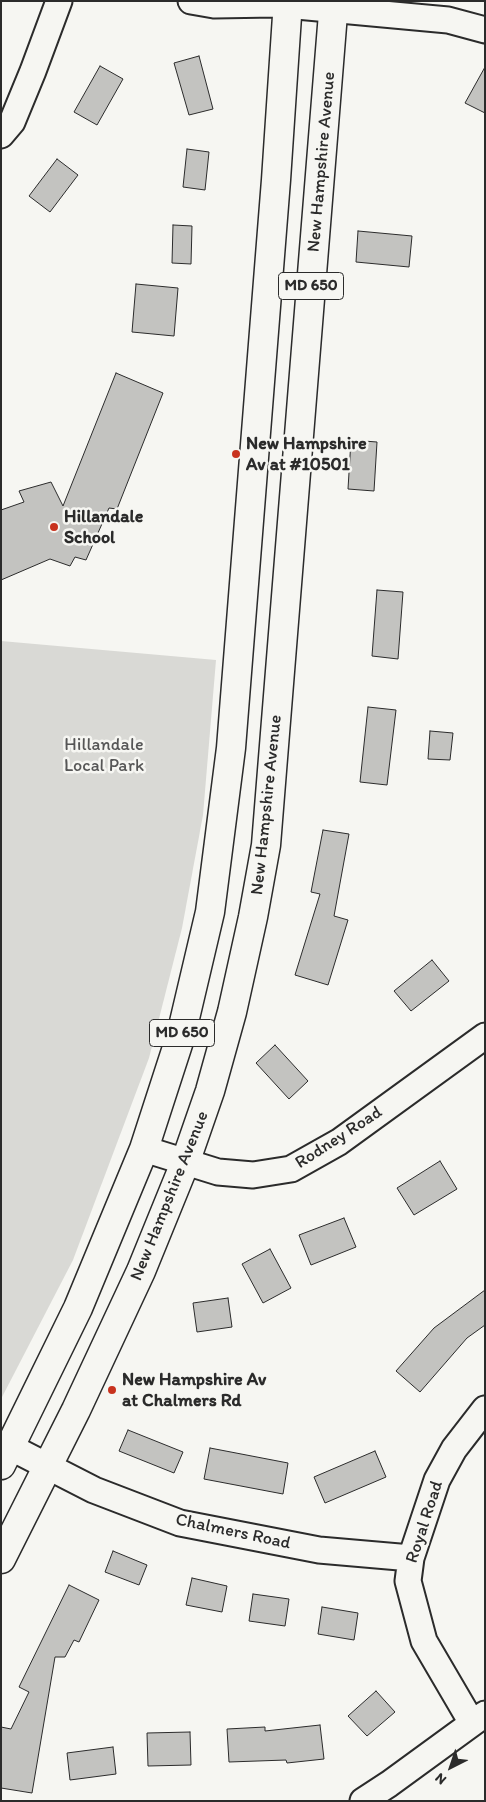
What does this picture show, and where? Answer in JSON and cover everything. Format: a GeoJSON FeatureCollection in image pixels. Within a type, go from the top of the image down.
{"type":"FeatureCollection","features":[{"type":"Feature","properties":{"kind":"main road","name":"MD 650"},"geometry":{"type":"LineString","coordinates":[[6,1456],[78,1308],[144,1149],[181,1035],[210,912],[231,748],[276,180],[288,3]]}},
{"type":"Feature","properties":{"kind":"main road","name":"New Hampshire Avenue"},"geometry":{"type":"LineString","coordinates":[[1,1560],[76,1410],[141,1271],[185,1163],[210,1091],[232,1012],[254,917],[266,845],[334,5]]}},
{"type":"Feature","properties":{"kind":"street"},"geometry":{"type":"LineString","coordinates":[[1,135],[12,122],[59,1]]}},
{"type":"Feature","properties":{"kind":"street"},"geometry":{"type":"LineString","coordinates":[[190,1],[214,5],[288,3],[334,5],[448,20],[485,30]]}},
{"type":"Feature","properties":{"kind":"street","name":"Rodney Road"},"geometry":{"type":"LineString","coordinates":[[144,1149],[218,1172],[253,1175],[291,1169],[339,1142],[485,1036]]}},
{"type":"Feature","properties":{"kind":"street","name":"Royal Road"},"geometry":{"type":"LineString","coordinates":[[478,1719],[424,1641],[408,1582],[411,1558],[437,1480],[454,1449],[485,1409]]}},
{"type":"Feature","properties":{"kind":"street","name":"Chalmers Road"},"geometry":{"type":"LineString","coordinates":[[6,1456],[47,1467],[94,1490],[180,1524],[319,1550],[411,1558]]}},
{"type":"Feature","properties":{"kind":"street"},"geometry":{"type":"LineString","coordinates":[[364,1800],[478,1719]]}},
{"type":"Feature","properties":{"kind":"street"},"geometry":{"type":"LineString","coordinates":[[364,1800],[373,1801]]}},
{"type":"Feature","properties":{"kind":"green space","name":"Hillandale Local Park"},"geometry":{"type":"Polygon","coordinates":[[[1,641],[216,660],[203,815],[182,928],[149,1058],[73,1260],[1,1399],[1,641]]]}},
{"type":"Feature","properties":{"kind":"building"},"geometry":{"type":"Polygon","coordinates":[[[199,56],[213,109],[189,115],[174,63],[199,56]]]}},
{"type":"Feature","properties":{"kind":"building"},"geometry":{"type":"Polygon","coordinates":[[[100,66],[123,79],[97,125],[74,112],[100,66]]]}},
{"type":"Feature","properties":{"kind":"building"},"geometry":{"type":"Polygon","coordinates":[[[485,67],[485,113],[465,103],[485,67]]]}},
{"type":"Feature","properties":{"kind":"building"},"geometry":{"type":"Polygon","coordinates":[[[187,149],[209,152],[205,190],[183,187],[187,149]]]}},
{"type":"Feature","properties":{"kind":"building"},"geometry":{"type":"Polygon","coordinates":[[[57,159],[78,175],[50,212],[29,196],[57,159]]]}},
{"type":"Feature","properties":{"kind":"building"},"geometry":{"type":"Polygon","coordinates":[[[173,225],[192,226],[191,264],[172,263],[173,225]]]}},
{"type":"Feature","properties":{"kind":"building"},"geometry":{"type":"Polygon","coordinates":[[[358,231],[412,236],[409,267],[356,262],[358,231]]]}},
{"type":"Feature","properties":{"kind":"building"},"geometry":{"type":"Polygon","coordinates":[[[136,284],[178,288],[174,336],[132,332],[136,284]]]}},
{"type":"Feature","properties":{"kind":"building"},"geometry":{"type":"Polygon","coordinates":[[[116,373],[163,393],[117,509],[109,508],[86,560],[75,557],[70,566],[50,559],[1,580],[1,510],[24,502],[19,491],[51,482],[63,506],[116,373]]]}},
{"type":"Feature","properties":{"kind":"building"},"geometry":{"type":"Polygon","coordinates":[[[351,440],[377,442],[374,491],[348,489],[351,440]]]}},
{"type":"Feature","properties":{"kind":"building"},"geometry":{"type":"Polygon","coordinates":[[[377,590],[403,592],[398,659],[372,656],[377,590]]]}},
{"type":"Feature","properties":{"kind":"building"},"geometry":{"type":"Polygon","coordinates":[[[368,707],[396,710],[387,785],[360,782],[368,707]]]}},
{"type":"Feature","properties":{"kind":"building"},"geometry":{"type":"Polygon","coordinates":[[[430,731],[453,733],[450,760],[428,759],[430,731]]]}},
{"type":"Feature","properties":{"kind":"building"},"geometry":{"type":"Polygon","coordinates":[[[323,830],[349,834],[334,916],[348,920],[328,985],[295,975],[320,894],[311,892],[323,830]]]}},
{"type":"Feature","properties":{"kind":"building"},"geometry":{"type":"Polygon","coordinates":[[[432,960],[449,981],[411,1011],[394,991],[432,960]]]}},
{"type":"Feature","properties":{"kind":"building"},"geometry":{"type":"Polygon","coordinates":[[[275,1045],[308,1081],[289,1099],[256,1063],[275,1045]]]}},
{"type":"Feature","properties":{"kind":"building"},"geometry":{"type":"Polygon","coordinates":[[[440,1161],[457,1189],[414,1215],[397,1188],[440,1161]]]}},
{"type":"Feature","properties":{"kind":"building"},"geometry":{"type":"Polygon","coordinates":[[[344,1218],[356,1247],[311,1265],[299,1235],[344,1218]]]}},
{"type":"Feature","properties":{"kind":"building"},"geometry":{"type":"Polygon","coordinates":[[[270,1249],[291,1288],[263,1303],[242,1264],[270,1249]]]}},
{"type":"Feature","properties":{"kind":"building"},"geometry":{"type":"Polygon","coordinates":[[[485,1290],[485,1325],[467,1338],[420,1392],[396,1371],[434,1328],[485,1290]]]}},
{"type":"Feature","properties":{"kind":"building"},"geometry":{"type":"Polygon","coordinates":[[[228,1298],[232,1327],[197,1332],[193,1303],[228,1298]]]}},
{"type":"Feature","properties":{"kind":"building"},"geometry":{"type":"Polygon","coordinates":[[[128,1430],[183,1452],[174,1473],[119,1451],[128,1430]]]}},
{"type":"Feature","properties":{"kind":"building"},"geometry":{"type":"Polygon","coordinates":[[[210,1448],[288,1463],[283,1494],[204,1479],[210,1448]]]}},
{"type":"Feature","properties":{"kind":"building"},"geometry":{"type":"Polygon","coordinates":[[[375,1451],[386,1477],[325,1503],[314,1477],[375,1451]]]}},
{"type":"Feature","properties":{"kind":"building"},"geometry":{"type":"Polygon","coordinates":[[[113,1551],[147,1565],[139,1585],[105,1572],[113,1551]]]}},
{"type":"Feature","properties":{"kind":"building"},"geometry":{"type":"Polygon","coordinates":[[[192,1578],[227,1586],[222,1612],[186,1605],[192,1578]]]}},
{"type":"Feature","properties":{"kind":"building"},"geometry":{"type":"Polygon","coordinates":[[[69,1585],[99,1600],[79,1642],[74,1640],[65,1657],[55,1657],[32,1793],[1,1788],[1,1727],[11,1729],[29,1692],[19,1687],[69,1585]]]}},
{"type":"Feature","properties":{"kind":"building"},"geometry":{"type":"Polygon","coordinates":[[[253,1594],[289,1599],[285,1626],[249,1621],[253,1594]]]}},
{"type":"Feature","properties":{"kind":"building"},"geometry":{"type":"Polygon","coordinates":[[[322,1607],[358,1613],[354,1640],[318,1634],[322,1607]]]}},
{"type":"Feature","properties":{"kind":"building"},"geometry":{"type":"Polygon","coordinates":[[[376,1691],[395,1712],[367,1736],[348,1716],[376,1691]]]}},
{"type":"Feature","properties":{"kind":"building"},"geometry":{"type":"Polygon","coordinates":[[[320,1725],[324,1759],[287,1763],[286,1760],[229,1762],[227,1729],[265,1727],[265,1731],[320,1725]]]}},
{"type":"Feature","properties":{"kind":"building"},"geometry":{"type":"Polygon","coordinates":[[[190,1732],[191,1765],[148,1766],[147,1733],[190,1732]]]}},
{"type":"Feature","properties":{"kind":"building"},"geometry":{"type":"Polygon","coordinates":[[[113,1747],[116,1774],[70,1780],[67,1753],[113,1747]]]}},
{"type":"Feature","properties":{"kind":"place","name":"New Hampshire Av at #10501"},"geometry":{"type":"Point","coordinates":[236,454]}},
{"type":"Feature","properties":{"kind":"place","name":"Hillandale School"},"geometry":{"type":"Point","coordinates":[54,527]}},
{"type":"Feature","properties":{"kind":"place","name":"New Hampshire Av at Chalmers Rd"},"geometry":{"type":"Point","coordinates":[112,1390]}}]}
